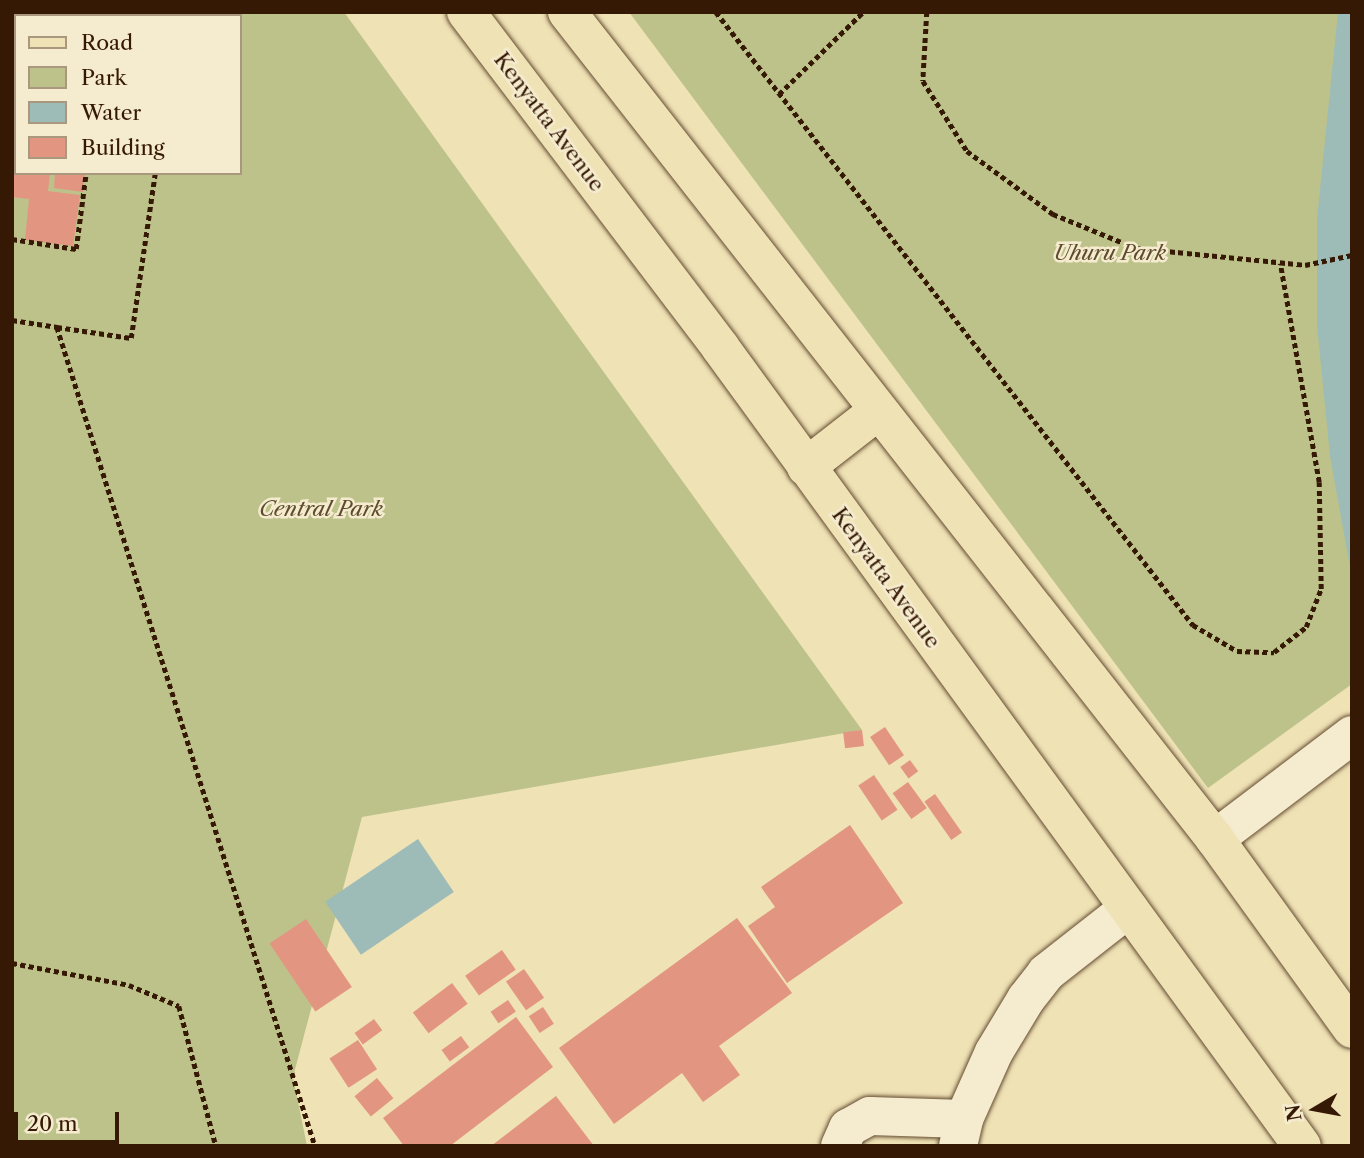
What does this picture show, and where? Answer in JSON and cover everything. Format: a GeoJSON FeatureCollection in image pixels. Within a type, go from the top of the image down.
{"type":"FeatureCollection","features":[{"type":"Feature","properties":{"kind":"main road","name":"Kenyatta Avenue"},"geometry":{"type":"LineString","coordinates":[[466,12],[806,467],[1302,1146]]}},
{"type":"Feature","properties":{"kind":"main road"},"geometry":{"type":"LineString","coordinates":[[567,12],[1215,839],[1352,1029]]}},
{"type":"Feature","properties":{"kind":"main road"},"geometry":{"type":"LineString","coordinates":[[806,467],[878,411]]}},
{"type":"Feature","properties":{"kind":"street"},"geometry":{"type":"LineString","coordinates":[[1215,839],[1352,735]]}},
{"type":"Feature","properties":{"kind":"street"},"geometry":{"type":"LineString","coordinates":[[839,1146],[848,1128],[870,1116],[961,1132],[994,1052],[1032,991],[1129,908]]}},
{"type":"Feature","properties":{"kind":"path"},"geometry":{"type":"LineString","coordinates":[[716,12],[1193,625],[1237,650],[1274,652],[1306,627],[1321,589],[1320,482],[1280,263]]}},
{"type":"Feature","properties":{"kind":"path"},"geometry":{"type":"LineString","coordinates":[[779,94],[863,12]]}},
{"type":"Feature","properties":{"kind":"path"},"geometry":{"type":"LineString","coordinates":[[927,12],[923,81],[967,151],[1042,206],[1136,248],[1305,265],[1352,255]]}},
{"type":"Feature","properties":{"kind":"path"},"geometry":{"type":"LineString","coordinates":[[12,239],[76,248],[86,175]]}},
{"type":"Feature","properties":{"kind":"path"},"geometry":{"type":"LineString","coordinates":[[12,320],[131,338],[155,175]]}},
{"type":"Feature","properties":{"kind":"path"},"geometry":{"type":"LineString","coordinates":[[57,327],[315,1146]]}},
{"type":"Feature","properties":{"kind":"path"},"geometry":{"type":"LineString","coordinates":[[12,963],[129,985],[179,1006],[216,1146]]}},
{"type":"Feature","properties":{"kind":"green space","name":"Central Park"},"geometry":{"type":"Polygon","coordinates":[[[12,12],[344,12],[862,730],[362,817],[293,1077],[307,1146],[12,1146],[12,12]]]}},
{"type":"Feature","properties":{"kind":"green space","name":"Uhuru Park"},"geometry":{"type":"Polygon","coordinates":[[[629,12],[1352,12],[1352,684],[1208,788],[629,12]]]}},
{"type":"Feature","properties":{"kind":"water"},"geometry":{"type":"Polygon","coordinates":[[[1338,12],[1352,12],[1352,578],[1330,456],[1317,325],[1317,219],[1338,12]]]}},
{"type":"Feature","properties":{"kind":"water"},"geometry":{"type":"Polygon","coordinates":[[[418,839],[454,892],[361,955],[325,902],[418,839]]]}},
{"type":"Feature","properties":{"kind":"building"},"geometry":{"type":"Polygon","coordinates":[[[12,119],[14,175],[50,175],[48,191],[80,195],[73,246],[25,240],[29,199],[12,197],[12,119]]]}},
{"type":"Feature","properties":{"kind":"building"},"geometry":{"type":"Polygon","coordinates":[[[55,175],[85,175],[83,192],[54,188],[55,175]]]}},
{"type":"Feature","properties":{"kind":"building"},"geometry":{"type":"Polygon","coordinates":[[[885,727],[904,755],[889,765],[870,737],[885,727]]]}},
{"type":"Feature","properties":{"kind":"building"},"geometry":{"type":"Polygon","coordinates":[[[862,730],[864,746],[845,748],[843,732],[862,730]]]}},
{"type":"Feature","properties":{"kind":"building"},"geometry":{"type":"Polygon","coordinates":[[[910,760],[918,771],[909,778],[900,767],[910,760]]]}},
{"type":"Feature","properties":{"kind":"building"},"geometry":{"type":"Polygon","coordinates":[[[874,775],[897,810],[882,820],[858,786],[874,775]]]}},
{"type":"Feature","properties":{"kind":"building"},"geometry":{"type":"Polygon","coordinates":[[[908,782],[927,808],[911,819],[893,793],[908,782]]]}},
{"type":"Feature","properties":{"kind":"building"},"geometry":{"type":"Polygon","coordinates":[[[935,794],[962,833],[951,840],[924,801],[935,794]]]}},
{"type":"Feature","properties":{"kind":"building"},"geometry":{"type":"Polygon","coordinates":[[[850,825],[903,903],[787,983],[748,926],[775,907],[761,887],[850,825]]]}},
{"type":"Feature","properties":{"kind":"building"},"geometry":{"type":"Polygon","coordinates":[[[737,918],[792,993],[719,1046],[740,1075],[703,1102],[682,1073],[614,1124],[559,1048],[737,918]]]}},
{"type":"Feature","properties":{"kind":"building"},"geometry":{"type":"Polygon","coordinates":[[[306,919],[352,987],[315,1012],[270,944],[306,919]]]}},
{"type":"Feature","properties":{"kind":"building"},"geometry":{"type":"Polygon","coordinates":[[[502,950],[516,970],[479,995],[465,976],[502,950]]]}},
{"type":"Feature","properties":{"kind":"building"},"geometry":{"type":"Polygon","coordinates":[[[524,969],[544,998],[526,1010],[506,982],[524,969]]]}},
{"type":"Feature","properties":{"kind":"building"},"geometry":{"type":"Polygon","coordinates":[[[452,983],[468,1004],[429,1033],[413,1012],[452,983]]]}},
{"type":"Feature","properties":{"kind":"building"},"geometry":{"type":"Polygon","coordinates":[[[508,1000],[516,1012],[498,1023],[491,1012],[508,1000]]]}},
{"type":"Feature","properties":{"kind":"building"},"geometry":{"type":"Polygon","coordinates":[[[543,1007],[554,1024],[540,1033],[529,1016],[543,1007]]]}},
{"type":"Feature","properties":{"kind":"building"},"geometry":{"type":"Polygon","coordinates":[[[516,1017],[553,1067],[450,1146],[404,1146],[383,1118],[516,1017]]]}},
{"type":"Feature","properties":{"kind":"building"},"geometry":{"type":"Polygon","coordinates":[[[374,1019],[382,1030],[363,1044],[355,1033],[374,1019]]]}},
{"type":"Feature","properties":{"kind":"building"},"geometry":{"type":"Polygon","coordinates":[[[461,1036],[469,1047],[450,1061],[442,1050],[461,1036]]]}},
{"type":"Feature","properties":{"kind":"building"},"geometry":{"type":"Polygon","coordinates":[[[358,1040],[377,1069],[349,1088],[329,1059],[358,1040]]]}},
{"type":"Feature","properties":{"kind":"building"},"geometry":{"type":"Polygon","coordinates":[[[377,1078],[393,1098],[371,1116],[354,1096],[377,1078]]]}},
{"type":"Feature","properties":{"kind":"building"},"geometry":{"type":"Polygon","coordinates":[[[556,1096],[594,1146],[491,1146],[556,1096]]]}}]}
